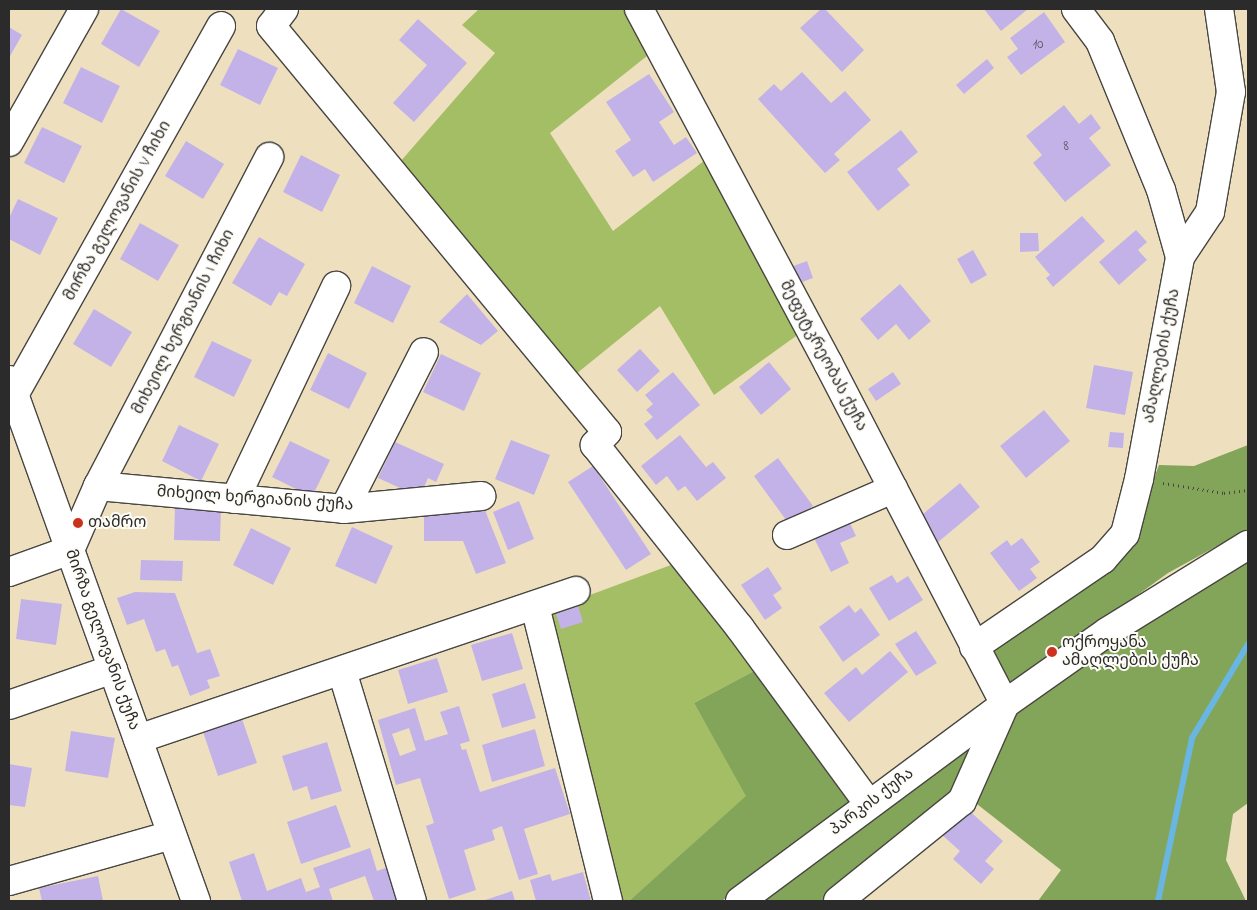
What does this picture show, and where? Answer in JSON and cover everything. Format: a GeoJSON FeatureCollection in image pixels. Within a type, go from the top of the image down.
{"type":"FeatureCollection","features":[{"type":"Feature","properties":{"kind":"street"},"geometry":{"type":"LineString","coordinates":[[9,142],[84,9]]}},
{"type":"Feature","properties":{"kind":"street"},"geometry":{"type":"LineString","coordinates":[[284,9],[271,26],[607,432],[595,445],[740,628],[869,804]]}},
{"type":"Feature","properties":{"kind":"street","name":"მეფუტკრეობას ქუჩა"},"geometry":{"type":"LineString","coordinates":[[640,9],[1005,704]]}},
{"type":"Feature","properties":{"kind":"street","name":"ამაღლების ქუჩა"},"geometry":{"type":"LineString","coordinates":[[974,647],[1103,559],[1125,534],[1139,479],[1180,257],[1161,190],[1100,41],[1076,9]]}},
{"type":"Feature","properties":{"kind":"street"},"geometry":{"type":"LineString","coordinates":[[1180,257],[1210,212],[1231,92],[1219,9]]}},
{"type":"Feature","properties":{"kind":"street","name":"მირზა გელოვანის V ჩიხი"},"geometry":{"type":"LineString","coordinates":[[11,391],[221,26]]}},
{"type":"Feature","properties":{"kind":"street","name":"მიხეილ ხერგიანის I ჩიხი"},"geometry":{"type":"LineString","coordinates":[[98,486],[269,157]]}},
{"type":"Feature","properties":{"kind":"street"},"geometry":{"type":"LineString","coordinates":[[235,499],[336,286]]}},
{"type":"Feature","properties":{"kind":"street"},"geometry":{"type":"LineString","coordinates":[[344,509],[424,352]]}},
{"type":"Feature","properties":{"kind":"street","name":"მირზა გელოვანის ქუჩა"},"geometry":{"type":"LineString","coordinates":[[11,391],[196,901]]}},
{"type":"Feature","properties":{"kind":"street"},"geometry":{"type":"LineString","coordinates":[[9,572],[70,550],[98,486]]}},
{"type":"Feature","properties":{"kind":"street","name":"მიხეილ ხერგიანის ქუჩა"},"geometry":{"type":"LineString","coordinates":[[98,486],[344,509],[481,496]]}},
{"type":"Feature","properties":{"kind":"street"},"geometry":{"type":"LineString","coordinates":[[787,535],[893,489]]}},
{"type":"Feature","properties":{"kind":"street","name":"პარკის ქუჩა"},"geometry":{"type":"LineString","coordinates":[[740,901],[1005,704],[1107,632],[1248,545]]}},
{"type":"Feature","properties":{"kind":"street"},"geometry":{"type":"LineString","coordinates":[[138,739],[576,591]]}},
{"type":"Feature","properties":{"kind":"street"},"geometry":{"type":"LineString","coordinates":[[535,606],[608,901]]}},
{"type":"Feature","properties":{"kind":"street"},"geometry":{"type":"LineString","coordinates":[[9,705],[112,669]]}},
{"type":"Feature","properties":{"kind":"street"},"geometry":{"type":"LineString","coordinates":[[342,671],[412,901]]}},
{"type":"Feature","properties":{"kind":"street"},"geometry":{"type":"LineString","coordinates":[[838,901],[962,801],[1005,704]]}},
{"type":"Feature","properties":{"kind":"street"},"geometry":{"type":"LineString","coordinates":[[9,881],[172,835]]}},
{"type":"Feature","properties":{"kind":"path"},"geometry":{"type":"LineString","coordinates":[[1139,479],[1224,493],[1248,490]]}},
{"type":"Feature","properties":{"kind":"green space"},"geometry":{"type":"Polygon","coordinates":[[[479,9],[628,9],[652,52],[550,133],[613,231],[709,157],[803,331],[714,395],[660,306],[576,374],[400,162],[495,53],[462,25],[479,9]]]}},
{"type":"Feature","properties":{"kind":"green space"},"geometry":{"type":"Polygon","coordinates":[[[1248,445],[1248,529],[1168,573],[1013,685],[990,651],[1125,554],[1159,465],[1194,466],[1248,445]]]}},
{"type":"Feature","properties":{"kind":"green space"},"geometry":{"type":"Polygon","coordinates":[[[1248,553],[1248,803],[1233,814],[1226,860],[1246,901],[1038,901],[1061,870],[968,797],[1013,708],[1248,553]]]}},
{"type":"Feature","properties":{"kind":"green space"},"geometry":{"type":"Polygon","coordinates":[[[679,562],[754,671],[694,703],[747,796],[629,901],[621,901],[544,612],[679,562]]]}},
{"type":"Feature","properties":{"kind":"green space"},"geometry":{"type":"Polygon","coordinates":[[[754,671],[854,801],[722,901],[629,901],[746,796],[694,703],[754,671]]]}},
{"type":"Feature","properties":{"kind":"green space"},"geometry":{"type":"Polygon","coordinates":[[[989,721],[951,799],[825,901],[751,901],[989,721]]]}},
{"type":"Feature","properties":{"kind":"building"},"geometry":{"type":"Polygon","coordinates":[[[121,9],[160,31],[139,67],[101,44],[121,9]]]}},
{"type":"Feature","properties":{"kind":"building"},"geometry":{"type":"Polygon","coordinates":[[[821,9],[825,9],[864,50],[842,72],[800,28],[821,9]]]}},
{"type":"Feature","properties":{"kind":"building"},"geometry":{"type":"Polygon","coordinates":[[[984,9],[1028,9],[1001,31],[984,9]]]}},
{"type":"Feature","properties":{"kind":"building"},"geometry":{"type":"Polygon","coordinates":[[[1044,12],[1065,42],[1021,75],[1007,57],[1018,49],[1010,38],[1044,12]]]}},
{"type":"Feature","properties":{"kind":"building"},"geometry":{"type":"Polygon","coordinates":[[[418,19],[467,63],[414,122],[393,103],[427,65],[399,40],[418,19]]]}},
{"type":"Feature","properties":{"kind":"building"},"geometry":{"type":"Polygon","coordinates":[[[9,27],[22,35],[9,58],[9,27]]]}},
{"type":"Feature","properties":{"kind":"building"},"geometry":{"type":"Polygon","coordinates":[[[238,49],[278,68],[260,105],[220,85],[238,49]]]}},
{"type":"Feature","properties":{"kind":"building"},"geometry":{"type":"Polygon","coordinates":[[[987,59],[994,68],[964,94],[956,85],[987,59]]]}},
{"type":"Feature","properties":{"kind":"building"},"geometry":{"type":"Polygon","coordinates":[[[81,67],[120,86],[102,123],[63,103],[81,67]]]}},
{"type":"Feature","properties":{"kind":"building"},"geometry":{"type":"Polygon","coordinates":[[[802,72],[831,103],[845,91],[871,120],[834,154],[840,160],[825,173],[758,99],[774,84],[781,91],[802,72]]]}},
{"type":"Feature","properties":{"kind":"building"},"geometry":{"type":"Polygon","coordinates":[[[649,74],[674,112],[659,122],[674,145],[686,137],[697,153],[653,182],[645,169],[633,177],[615,151],[631,140],[606,102],[649,74]]]}},
{"type":"Feature","properties":{"kind":"building"},"geometry":{"type":"Polygon","coordinates":[[[1064,105],[1079,124],[1091,114],[1101,128],[1089,138],[1111,165],[1065,202],[1033,163],[1042,155],[1026,136],[1064,105]]]}},
{"type":"Feature","properties":{"kind":"building"},"geometry":{"type":"Polygon","coordinates":[[[42,127],[82,146],[64,183],[24,163],[42,127]]]}},
{"type":"Feature","properties":{"kind":"building"},"geometry":{"type":"Polygon","coordinates":[[[901,130],[918,152],[897,169],[910,185],[878,211],[847,172],[901,130]]]}},
{"type":"Feature","properties":{"kind":"building"},"geometry":{"type":"Polygon","coordinates":[[[186,141],[224,164],[203,199],[165,176],[186,141]]]}},
{"type":"Feature","properties":{"kind":"building"},"geometry":{"type":"Polygon","coordinates":[[[301,155],[340,175],[322,212],[283,192],[301,155]]]}},
{"type":"Feature","properties":{"kind":"building"},"geometry":{"type":"Polygon","coordinates":[[[18,199],[58,218],[40,255],[9,239],[9,218],[18,199]]]}},
{"type":"Feature","properties":{"kind":"building"},"geometry":{"type":"Polygon","coordinates":[[[1082,216],[1105,241],[1053,287],[1046,278],[1050,275],[1035,257],[1082,216]]]}},
{"type":"Feature","properties":{"kind":"building"},"geometry":{"type":"Polygon","coordinates":[[[140,223],[179,245],[158,281],[120,259],[140,223]]]}},
{"type":"Feature","properties":{"kind":"building"},"geometry":{"type":"Polygon","coordinates":[[[1136,230],[1147,242],[1138,250],[1147,260],[1119,285],[1099,262],[1136,230]]]}},
{"type":"Feature","properties":{"kind":"building"},"geometry":{"type":"Polygon","coordinates":[[[1020,233],[1038,233],[1039,251],[1020,252],[1020,233]]]}},
{"type":"Feature","properties":{"kind":"building"},"geometry":{"type":"Polygon","coordinates":[[[259,237],[305,264],[287,296],[279,292],[271,306],[232,283],[259,237]]]}},
{"type":"Feature","properties":{"kind":"building"},"geometry":{"type":"Polygon","coordinates":[[[973,250],[987,275],[971,284],[957,259],[973,250]]]}},
{"type":"Feature","properties":{"kind":"building"},"geometry":{"type":"Polygon","coordinates":[[[807,261],[813,278],[794,285],[788,268],[807,261]]]}},
{"type":"Feature","properties":{"kind":"building"},"geometry":{"type":"Polygon","coordinates":[[[372,266],[411,286],[393,323],[354,303],[372,266]]]}},
{"type":"Feature","properties":{"kind":"building"},"geometry":{"type":"Polygon","coordinates":[[[900,284],[931,321],[909,340],[896,324],[878,340],[860,319],[900,284]]]}},
{"type":"Feature","properties":{"kind":"building"},"geometry":{"type":"Polygon","coordinates":[[[467,294],[498,331],[481,345],[439,322],[467,294]]]}},
{"type":"Feature","properties":{"kind":"building"},"geometry":{"type":"Polygon","coordinates":[[[94,309],[132,332],[111,367],[73,344],[94,309]]]}},
{"type":"Feature","properties":{"kind":"building"},"geometry":{"type":"Polygon","coordinates":[[[212,341],[252,360],[234,397],[194,377],[212,341]]]}},
{"type":"Feature","properties":{"kind":"building"},"geometry":{"type":"Polygon","coordinates":[[[640,349],[660,371],[637,392],[617,370],[640,349]]]}},
{"type":"Feature","properties":{"kind":"building"},"geometry":{"type":"Polygon","coordinates":[[[328,353],[367,373],[349,409],[310,390],[328,353]]]}},
{"type":"Feature","properties":{"kind":"building"},"geometry":{"type":"Polygon","coordinates":[[[441,354],[481,373],[464,411],[423,392],[441,354]]]}},
{"type":"Feature","properties":{"kind":"building"},"geometry":{"type":"Polygon","coordinates":[[[769,362],[791,389],[761,415],[739,387],[769,362]]]}},
{"type":"Feature","properties":{"kind":"building"},"geometry":{"type":"Polygon","coordinates":[[[1094,365],[1133,372],[1125,415],[1086,408],[1094,365]]]}},
{"type":"Feature","properties":{"kind":"building"},"geometry":{"type":"Polygon","coordinates":[[[673,372],[700,405],[657,440],[644,424],[653,417],[646,410],[653,404],[645,395],[673,372]]]}},
{"type":"Feature","properties":{"kind":"building"},"geometry":{"type":"Polygon","coordinates":[[[893,372],[901,384],[876,401],[868,389],[893,372]]]}},
{"type":"Feature","properties":{"kind":"building"},"geometry":{"type":"Polygon","coordinates":[[[1044,410],[1070,441],[1026,478],[1000,446],[1044,410]]]}},
{"type":"Feature","properties":{"kind":"building"},"geometry":{"type":"Polygon","coordinates":[[[179,425],[219,444],[201,481],[162,461],[179,425]]]}},
{"type":"Feature","properties":{"kind":"building"},"geometry":{"type":"Polygon","coordinates":[[[1110,432],[1124,433],[1123,448],[1108,447],[1110,432]]]}},
{"type":"Feature","properties":{"kind":"building"},"geometry":{"type":"Polygon","coordinates":[[[680,435],[706,467],[713,462],[726,478],[697,501],[685,486],[678,491],[667,476],[656,485],[641,466],[680,435]]]}},
{"type":"Feature","properties":{"kind":"building"},"geometry":{"type":"Polygon","coordinates":[[[511,440],[550,455],[534,495],[495,479],[511,440]]]}},
{"type":"Feature","properties":{"kind":"building"},"geometry":{"type":"Polygon","coordinates":[[[290,441],[330,460],[312,497],[272,477],[290,441]]]}},
{"type":"Feature","properties":{"kind":"building"},"geometry":{"type":"Polygon","coordinates":[[[395,442],[444,464],[436,482],[428,478],[420,497],[378,478],[395,442]]]}},
{"type":"Feature","properties":{"kind":"building"},"geometry":{"type":"Polygon","coordinates":[[[778,458],[813,506],[789,524],[754,476],[778,458]]]}},
{"type":"Feature","properties":{"kind":"building"},"geometry":{"type":"Polygon","coordinates":[[[593,466],[651,554],[626,570],[568,482],[593,466]]]}},
{"type":"Feature","properties":{"kind":"building"},"geometry":{"type":"Polygon","coordinates":[[[960,483],[980,507],[937,543],[917,519],[960,483]]]}},
{"type":"Feature","properties":{"kind":"building"},"geometry":{"type":"Polygon","coordinates":[[[519,501],[534,539],[508,550],[493,512],[519,501]]]}},
{"type":"Feature","properties":{"kind":"building"},"geometry":{"type":"Polygon","coordinates":[[[175,507],[221,508],[220,541],[174,540],[175,507]]]}},
{"type":"Feature","properties":{"kind":"building"},"geometry":{"type":"Polygon","coordinates":[[[485,510],[506,563],[476,574],[463,541],[424,541],[424,511],[485,510]]]}},
{"type":"Feature","properties":{"kind":"building"},"geometry":{"type":"Polygon","coordinates":[[[849,521],[856,536],[840,543],[849,563],[831,572],[814,538],[849,521]]]}},
{"type":"Feature","properties":{"kind":"building"},"geometry":{"type":"Polygon","coordinates":[[[352,527],[393,546],[376,584],[335,566],[352,527]]]}},
{"type":"Feature","properties":{"kind":"building"},"geometry":{"type":"Polygon","coordinates":[[[251,528],[291,548],[273,585],[233,565],[251,528]]]}},
{"type":"Feature","properties":{"kind":"building"},"geometry":{"type":"Polygon","coordinates":[[[1022,538],[1040,562],[1030,569],[1037,578],[1019,591],[990,553],[1007,540],[1011,546],[1022,538]]]}},
{"type":"Feature","properties":{"kind":"building"},"geometry":{"type":"Polygon","coordinates":[[[141,560],[183,561],[182,581],[140,580],[141,560]]]}},
{"type":"Feature","properties":{"kind":"building"},"geometry":{"type":"Polygon","coordinates":[[[768,567],[782,589],[773,595],[782,608],[765,620],[741,585],[768,567]]]}},
{"type":"Feature","properties":{"kind":"building"},"geometry":{"type":"Polygon","coordinates":[[[892,575],[897,583],[908,576],[923,600],[889,621],[869,588],[892,575]]]}},
{"type":"Feature","properties":{"kind":"building"},"geometry":{"type":"Polygon","coordinates":[[[135,592],[175,593],[197,653],[210,649],[220,676],[207,680],[210,688],[190,696],[178,665],[172,667],[165,649],[156,652],[144,619],[127,625],[117,598],[135,592]]]}},
{"type":"Feature","properties":{"kind":"building"},"geometry":{"type":"Polygon","coordinates":[[[21,599],[62,604],[56,645],[16,639],[21,599]]]}},
{"type":"Feature","properties":{"kind":"building"},"geometry":{"type":"Polygon","coordinates":[[[849,605],[855,613],[861,608],[880,635],[843,662],[819,627],[849,605]]]}},
{"type":"Feature","properties":{"kind":"building"},"geometry":{"type":"Polygon","coordinates":[[[578,606],[583,622],[561,629],[556,614],[578,606]]]}},
{"type":"Feature","properties":{"kind":"building"},"geometry":{"type":"Polygon","coordinates":[[[916,631],[937,663],[916,676],[895,644],[916,631]]]}},
{"type":"Feature","properties":{"kind":"building"},"geometry":{"type":"Polygon","coordinates":[[[512,633],[523,669],[482,681],[471,645],[512,633]]]}},
{"type":"Feature","properties":{"kind":"building"},"geometry":{"type":"Polygon","coordinates":[[[890,651],[908,672],[849,722],[824,693],[856,667],[862,675],[890,651]]]}},
{"type":"Feature","properties":{"kind":"building"},"geometry":{"type":"Polygon","coordinates":[[[437,658],[448,692],[408,704],[398,670],[437,658]]]}},
{"type":"Feature","properties":{"kind":"building"},"geometry":{"type":"Polygon","coordinates":[[[525,683],[536,718],[502,728],[492,694],[525,683]]]}},
{"type":"Feature","properties":{"kind":"building"},"geometry":{"type":"Polygon","coordinates":[[[459,706],[470,741],[460,744],[462,750],[466,749],[480,792],[555,768],[570,814],[524,829],[538,874],[519,880],[502,826],[492,830],[495,840],[464,850],[476,890],[449,899],[426,826],[434,823],[420,778],[396,785],[378,720],[415,708],[425,741],[448,734],[440,712],[459,706]],[[409,728],[392,734],[400,756],[416,750],[409,728]]]}},
{"type":"Feature","properties":{"kind":"building"},"geometry":{"type":"Polygon","coordinates":[[[240,713],[257,763],[218,776],[201,726],[240,713]]]}},
{"type":"Feature","properties":{"kind":"building"},"geometry":{"type":"Polygon","coordinates":[[[535,729],[545,766],[492,782],[482,745],[535,729]]]}},
{"type":"Feature","properties":{"kind":"building"},"geometry":{"type":"Polygon","coordinates":[[[71,731],[115,738],[108,778],[65,771],[71,731]]]}},
{"type":"Feature","properties":{"kind":"building"},"geometry":{"type":"Polygon","coordinates":[[[327,742],[342,791],[311,800],[307,786],[293,791],[282,756],[327,742]]]}},
{"type":"Feature","properties":{"kind":"building"},"geometry":{"type":"Polygon","coordinates":[[[9,764],[32,768],[25,807],[9,805],[9,764]]]}},
{"type":"Feature","properties":{"kind":"building"},"geometry":{"type":"Polygon","coordinates":[[[336,805],[351,847],[301,864],[287,822],[336,805]]]}},
{"type":"Feature","properties":{"kind":"building"},"geometry":{"type":"Polygon","coordinates":[[[965,807],[1003,841],[985,861],[994,869],[981,884],[953,859],[960,851],[941,834],[965,807]]]}},
{"type":"Feature","properties":{"kind":"building"},"geometry":{"type":"Polygon","coordinates":[[[370,848],[377,871],[391,866],[403,901],[374,901],[365,876],[329,889],[333,901],[242,901],[229,862],[254,853],[267,891],[301,878],[306,892],[320,887],[313,868],[370,848]]]}},
{"type":"Feature","properties":{"kind":"building"},"geometry":{"type":"Polygon","coordinates":[[[583,872],[591,901],[536,901],[530,880],[550,874],[552,881],[583,872]]]}},
{"type":"Feature","properties":{"kind":"building"},"geometry":{"type":"Polygon","coordinates":[[[98,876],[103,901],[42,901],[39,888],[98,876]]]}},
{"type":"Feature","properties":{"kind":"building"},"geometry":{"type":"Polygon","coordinates":[[[512,891],[515,901],[482,901],[512,891]]]}},
{"type":"Feature","properties":{"kind":"waterway"},"geometry":{"type":"LineString","coordinates":[[1158,901],[1192,738],[1248,644]]}},
{"type":"Feature","properties":{"kind":"place","name":"თამრო"},"geometry":{"type":"Point","coordinates":[78,523]}},
{"type":"Feature","properties":{"kind":"place","name":"ოქროყანა ამაღლების ქუჩა"},"geometry":{"type":"Point","coordinates":[1052,652]}}]}
